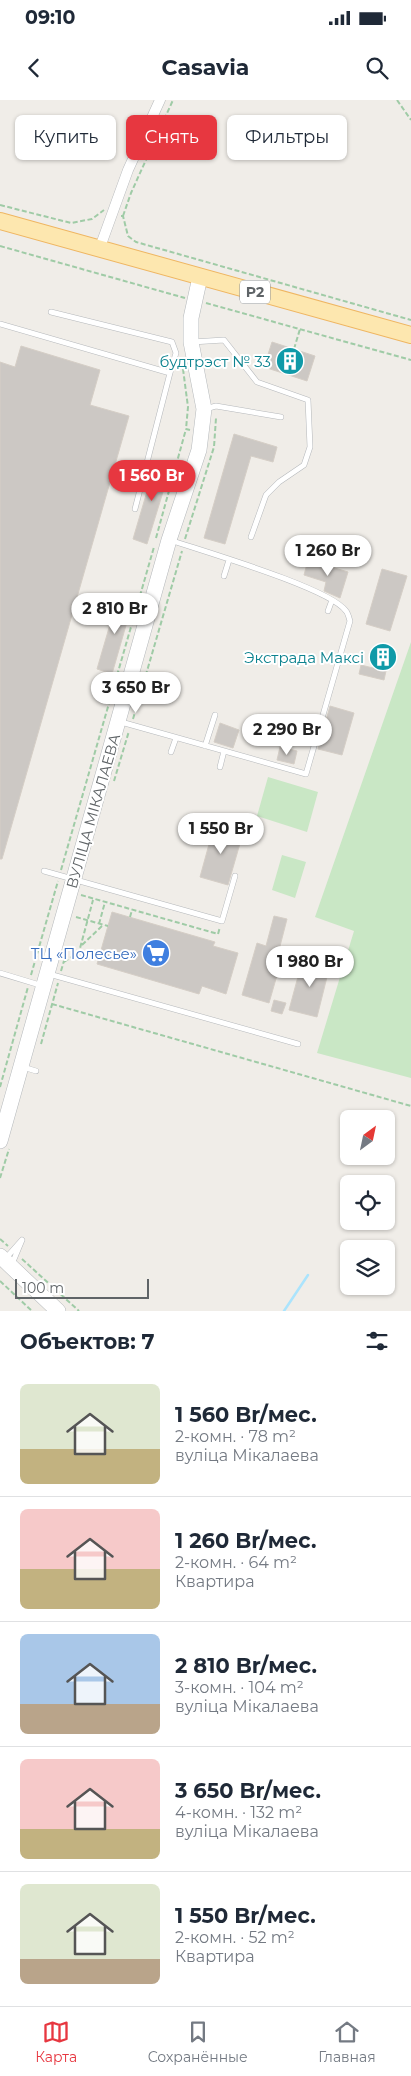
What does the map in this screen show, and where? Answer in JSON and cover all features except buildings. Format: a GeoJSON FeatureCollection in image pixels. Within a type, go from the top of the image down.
{"type":"FeatureCollection","features":[{"type":"Feature","properties":{"kind":"main road","name":"Р2"},"geometry":{"type":"LineString","coordinates":[[0,220],[99,250],[411,335]]}},
{"type":"Feature","properties":{"kind":"main road","name":"ВУЛІЦА МІКАЛАЕВА"},"geometry":{"type":"LineString","coordinates":[[0,1141],[29,1069],[67,877],[118,721],[169,540],[198,450],[204,409],[186,350],[194,300],[200,277]]}},
{"type":"Feature","properties":{"kind":"main road"},"geometry":{"type":"LineString","coordinates":[[9,1257],[58,1311]]}},
{"type":"Feature","properties":{"kind":"street"},"geometry":{"type":"LineString","coordinates":[[99,250],[128,170],[160,100]]}},
{"type":"Feature","properties":{"kind":"lane"},"geometry":{"type":"LineString","coordinates":[[51,312],[172,342],[186,350]]}},
{"type":"Feature","properties":{"kind":"lane"},"geometry":{"type":"LineString","coordinates":[[0,324],[170,373]]}},
{"type":"Feature","properties":{"kind":"lane"},"geometry":{"type":"LineString","coordinates":[[135,509],[170,373],[186,350],[224,340],[257,382],[308,400],[310,448],[304,465],[279,482],[266,495],[252,537]]}},
{"type":"Feature","properties":{"kind":"lane"},"geometry":{"type":"LineString","coordinates":[[204,409],[216,406],[281,417]]}},
{"type":"Feature","properties":{"kind":"lane"},"geometry":{"type":"LineString","coordinates":[[118,721],[306,774],[350,621],[346,610],[332,600],[299,584],[169,540]]}},
{"type":"Feature","properties":{"kind":"lane"},"geometry":{"type":"LineString","coordinates":[[224,576],[229,560]]}},
{"type":"Feature","properties":{"kind":"lane"},"geometry":{"type":"LineString","coordinates":[[328,610],[332,600]]}},
{"type":"Feature","properties":{"kind":"lane"},"geometry":{"type":"LineString","coordinates":[[206,746],[215,715]]}},
{"type":"Feature","properties":{"kind":"lane"},"geometry":{"type":"LineString","coordinates":[[171,752],[176,738]]}},
{"type":"Feature","properties":{"kind":"lane"},"geometry":{"type":"LineString","coordinates":[[220,767],[224,751]]}},
{"type":"Feature","properties":{"kind":"lane"},"geometry":{"type":"LineString","coordinates":[[44,871],[222,921],[235,876]]}},
{"type":"Feature","properties":{"kind":"lane"},"geometry":{"type":"LineString","coordinates":[[0,973],[29,982],[47,980],[298,1044]]}},
{"type":"Feature","properties":{"kind":"path"},"geometry":{"type":"LineString","coordinates":[[173,100],[131,193],[123,216],[128,236],[136,242],[411,320]]}},
{"type":"Feature","properties":{"kind":"path"},"geometry":{"type":"LineString","coordinates":[[397,100],[411,120]]}},
{"type":"Feature","properties":{"kind":"path"},"geometry":{"type":"LineString","coordinates":[[0,205],[60,222],[71,223],[92,219],[104,210],[123,216]]}},
{"type":"Feature","properties":{"kind":"path"},"geometry":{"type":"LineString","coordinates":[[0,246],[411,360]]}},
{"type":"Feature","properties":{"kind":"path"},"geometry":{"type":"LineString","coordinates":[[294,349],[300,329]]}},
{"type":"Feature","properties":{"kind":"path"},"geometry":{"type":"LineString","coordinates":[[0,1086],[29,982],[67,877],[201,432],[188,407],[186,350]]}},
{"type":"Feature","properties":{"kind":"path"},"geometry":{"type":"LineString","coordinates":[[81,895],[218,934],[222,921]]}},
{"type":"Feature","properties":{"kind":"path"},"geometry":{"type":"LineString","coordinates":[[64,962],[79,952],[94,899]]}},
{"type":"Feature","properties":{"kind":"path"},"geometry":{"type":"LineString","coordinates":[[99,924],[105,902]]}},
{"type":"Feature","properties":{"kind":"path"},"geometry":{"type":"LineString","coordinates":[[130,917],[132,910]]}},
{"type":"Feature","properties":{"kind":"path"},"geometry":{"type":"LineString","coordinates":[[76,917],[108,926]]}},
{"type":"Feature","properties":{"kind":"path"},"geometry":{"type":"LineString","coordinates":[[81,947],[103,925]]}},
{"type":"Feature","properties":{"kind":"path"},"geometry":{"type":"LineString","coordinates":[[52,1004],[411,1106]]}},
{"type":"Feature","properties":{"kind":"path"},"geometry":{"type":"LineString","coordinates":[[0,1239],[9,1257],[79,1311]]}},
{"type":"Feature","properties":{"kind":"path"},"geometry":{"type":"LineString","coordinates":[[0,1281],[32,1311]]}},
{"type":"Feature","properties":{"kind":"green space"},"geometry":{"type":"Polygon","coordinates":[[[411,642],[411,1078],[317,1053],[354,931],[315,917],[411,642]]]}},
{"type":"Feature","properties":{"kind":"green space"},"geometry":{"type":"Polygon","coordinates":[[[268,777],[318,792],[307,832],[257,816],[268,777]]]}},
{"type":"Feature","properties":{"kind":"green space"},"geometry":{"type":"Polygon","coordinates":[[[282,855],[306,862],[295,898],[272,890],[282,855]]]}},
{"type":"Feature","properties":{"kind":"waterway"},"geometry":{"type":"LineString","coordinates":[[284,1311],[308,1275]]}},
{"type":"Feature","properties":{"kind":"place","name":"будтрэст № 33"},"geometry":{"type":"Point","coordinates":[290,361]}},
{"type":"Feature","properties":{"kind":"place","name":"Экстрада Максі"},"geometry":{"type":"Point","coordinates":[383,657]}},
{"type":"Feature","properties":{"kind":"place","name":"ТЦ «Полесье»"},"geometry":{"type":"Point","coordinates":[156,953]}}]}
